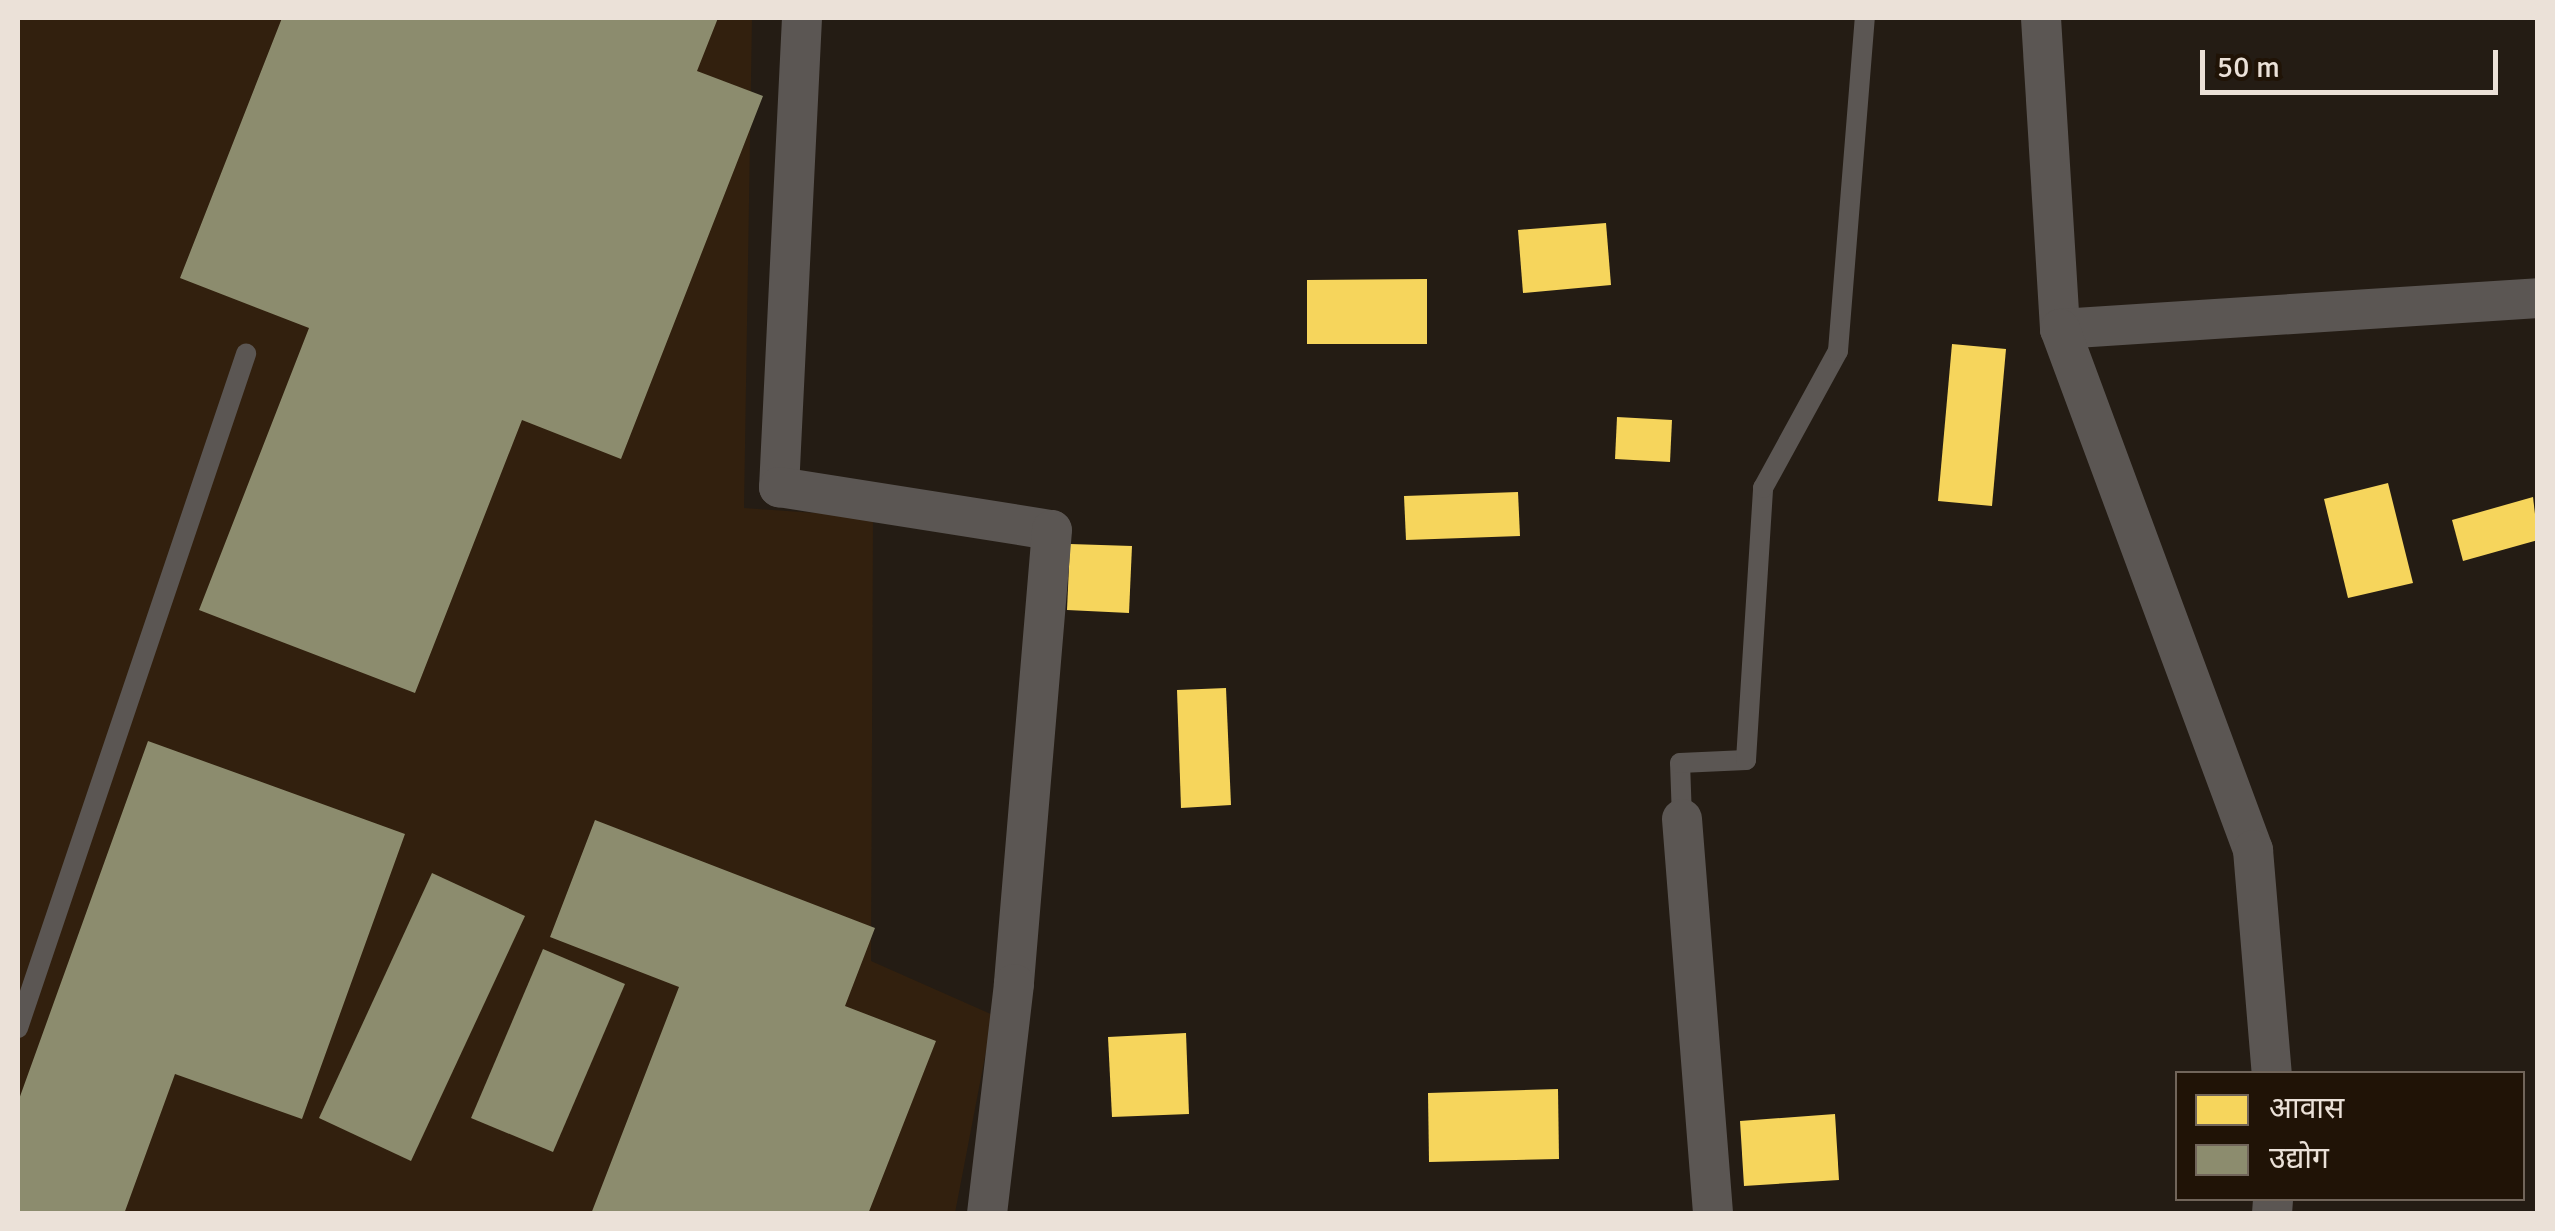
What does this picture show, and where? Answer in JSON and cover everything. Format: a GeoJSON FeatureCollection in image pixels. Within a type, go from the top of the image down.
{"type":"FeatureCollection","features":[{"type":"Feature","properties":{"kind":"street"},"geometry":{"type":"LineString","coordinates":[[802,18],[780,487],[1052,530],[1014,984],[987,1214]]}},
{"type":"Feature","properties":{"kind":"street"},"geometry":{"type":"LineString","coordinates":[[2041,18],[2060,329],[2254,850],[2272,1071]]}},
{"type":"Feature","properties":{"kind":"street"},"geometry":{"type":"LineString","coordinates":[[2060,329],[2538,298]]}},
{"type":"Feature","properties":{"kind":"street"},"geometry":{"type":"LineString","coordinates":[[1682,820],[1713,1214]]}},
{"type":"Feature","properties":{"kind":"lane"},"geometry":{"type":"LineString","coordinates":[[1682,820],[1680,764],[1746,760],[1762,488],[1838,352],[1865,18]]}},
{"type":"Feature","properties":{"kind":"lane"},"geometry":{"type":"LineString","coordinates":[[18,1028],[246,354]]}},
{"type":"Feature","properties":{"kind":"shaded area"},"geometry":{"type":"Polygon","coordinates":[[[18,18],[752,18],[744,508],[873,517],[871,961],[993,1015],[955,1213],[18,1213],[18,18]]]}},
{"type":"Feature","properties":{"kind":"building: आवास"},"geometry":{"type":"Polygon","coordinates":[[[1606,223],[1611,285],[1523,293],[1518,230],[1606,223]]]}},
{"type":"Feature","properties":{"kind":"building: आवास"},"geometry":{"type":"Polygon","coordinates":[[[1427,279],[1427,344],[1307,344],[1307,280],[1427,279]]]}},
{"type":"Feature","properties":{"kind":"building: आवास"},"geometry":{"type":"Polygon","coordinates":[[[1952,344],[2006,349],[1992,506],[1938,501],[1952,344]]]}},
{"type":"Feature","properties":{"kind":"building: आवास"},"geometry":{"type":"Polygon","coordinates":[[[1617,417],[1672,420],[1670,462],[1615,459],[1617,417]]]}},
{"type":"Feature","properties":{"kind":"building: आवास"},"geometry":{"type":"Polygon","coordinates":[[[2388,483],[2413,583],[2348,598],[2324,499],[2388,483]]]}},
{"type":"Feature","properties":{"kind":"building: आवास"},"geometry":{"type":"Polygon","coordinates":[[[1518,492],[1520,536],[1406,540],[1404,496],[1518,492]]]}},
{"type":"Feature","properties":{"kind":"building: आवास"},"geometry":{"type":"Polygon","coordinates":[[[2533,497],[2538,540],[2463,561],[2452,520],[2533,497]]]}},
{"type":"Feature","properties":{"kind":"building: आवास"},"geometry":{"type":"Polygon","coordinates":[[[1070,544],[1132,546],[1129,613],[1067,610],[1070,544]]]}},
{"type":"Feature","properties":{"kind":"building: आवास"},"geometry":{"type":"Polygon","coordinates":[[[1226,688],[1231,805],[1181,808],[1177,690],[1226,688]]]}},
{"type":"Feature","properties":{"kind":"building: आवास"},"geometry":{"type":"Polygon","coordinates":[[[1186,1033],[1189,1114],[1112,1117],[1108,1037],[1186,1033]]]}},
{"type":"Feature","properties":{"kind":"building: आवास"},"geometry":{"type":"Polygon","coordinates":[[[1558,1089],[1559,1159],[1429,1162],[1428,1093],[1558,1089]]]}},
{"type":"Feature","properties":{"kind":"building: आवास"},"geometry":{"type":"Polygon","coordinates":[[[1835,1114],[1839,1180],[1744,1186],[1740,1121],[1835,1114]]]}},
{"type":"Feature","properties":{"kind":"building: उद्योग"},"geometry":{"type":"Polygon","coordinates":[[[282,18],[718,18],[697,71],[763,96],[621,459],[522,420],[415,693],[199,610],[309,328],[180,278],[282,18]]]}},
{"type":"Feature","properties":{"kind":"building: उद्योग"},"geometry":{"type":"Polygon","coordinates":[[[148,741],[405,834],[302,1119],[175,1074],[124,1214],[18,1214],[18,1102],[148,741]]]}},
{"type":"Feature","properties":{"kind":"building: उद्योग"},"geometry":{"type":"Polygon","coordinates":[[[595,820],[875,928],[845,1006],[936,1041],[868,1214],[591,1214],[679,987],[550,937],[595,820]]]}},
{"type":"Feature","properties":{"kind":"building: उद्योग"},"geometry":{"type":"Polygon","coordinates":[[[432,873],[525,916],[411,1161],[319,1118],[432,873]]]}},
{"type":"Feature","properties":{"kind":"building: उद्योग"},"geometry":{"type":"Polygon","coordinates":[[[543,949],[625,984],[553,1152],[471,1118],[543,949]]]}}]}
